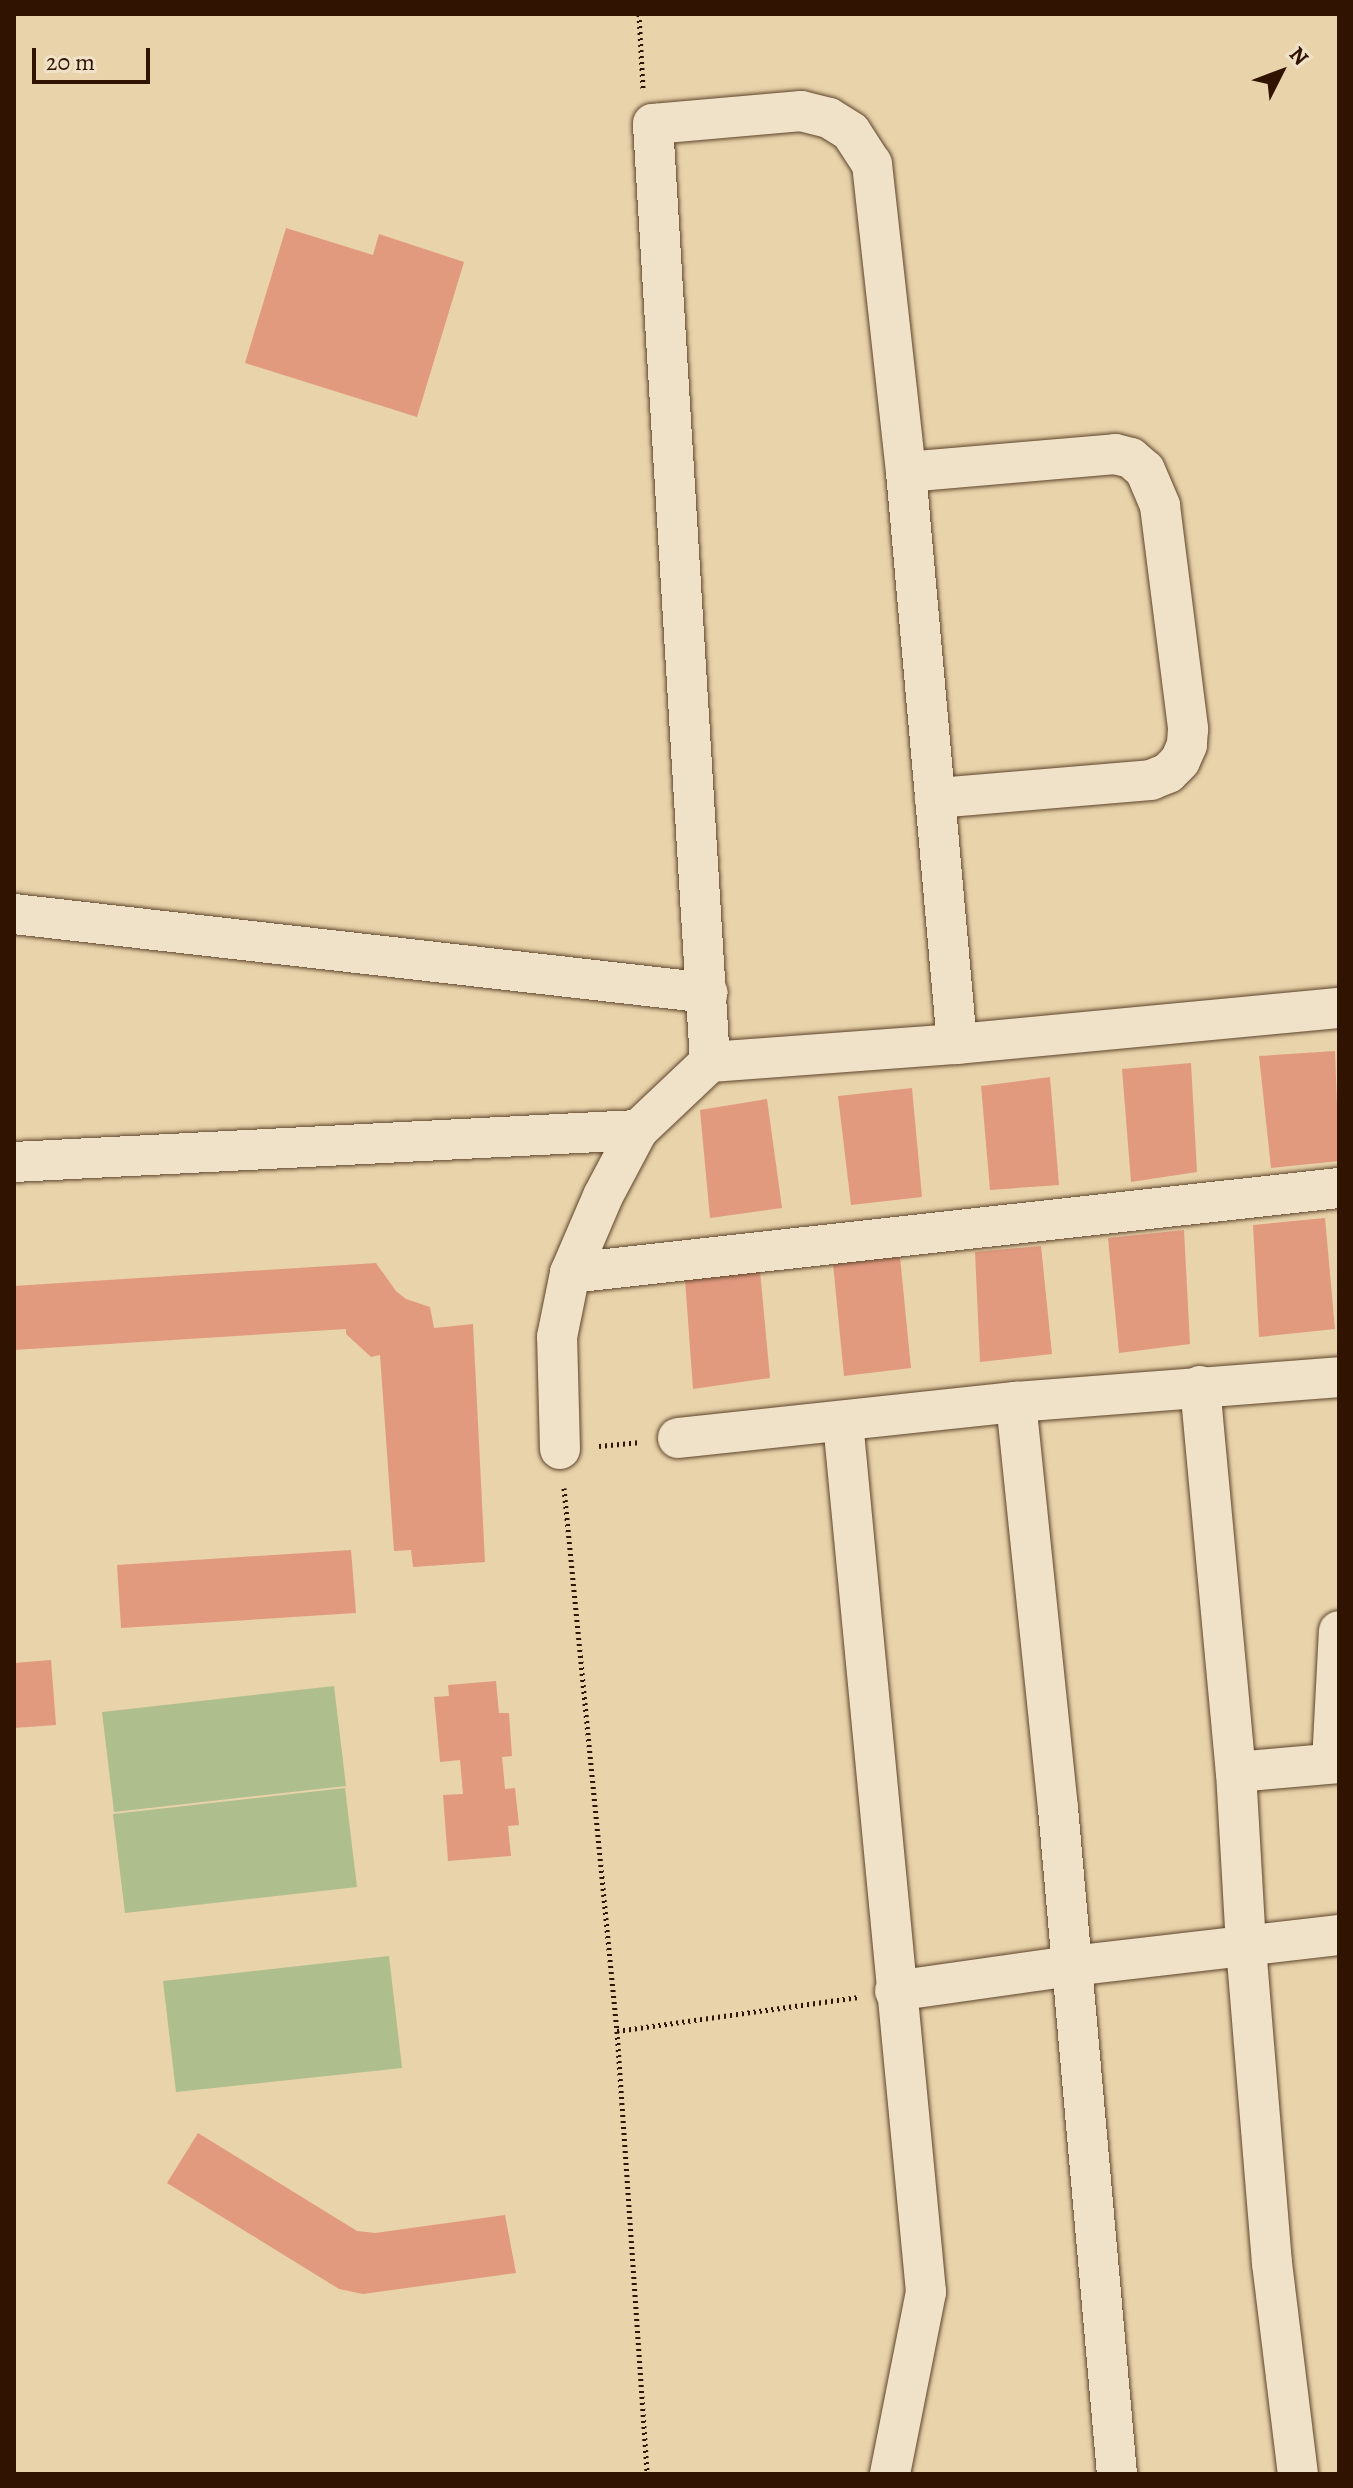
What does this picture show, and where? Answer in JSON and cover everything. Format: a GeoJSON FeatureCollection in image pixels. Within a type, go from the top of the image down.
{"type":"FeatureCollection","features":[{"type":"Feature","properties":{"kind":"street"},"geometry":{"type":"LineString","coordinates":[[710,1062],[653,124],[801,111],[829,118],[851,132],[872,164],[906,472],[957,1044]]}},
{"type":"Feature","properties":{"kind":"street"},"geometry":{"type":"LineString","coordinates":[[906,472],[1115,454],[1131,458],[1145,470],[1160,506],[1188,729],[1187,745],[1180,761],[1168,773],[1151,780],[935,798]]}},
{"type":"Feature","properties":{"kind":"street"},"geometry":{"type":"LineString","coordinates":[[14,914],[708,993]]}},
{"type":"Feature","properties":{"kind":"street"},"geometry":{"type":"LineString","coordinates":[[560,1449],[557,1337],[570,1273],[603,1196],[638,1130],[710,1062],[957,1044],[1339,1008]]}},
{"type":"Feature","properties":{"kind":"street"},"geometry":{"type":"LineString","coordinates":[[14,1162],[638,1130]]}},
{"type":"Feature","properties":{"kind":"street"},"geometry":{"type":"LineString","coordinates":[[570,1273],[1339,1188]]}},
{"type":"Feature","properties":{"kind":"street"},"geometry":{"type":"LineString","coordinates":[[678,1438],[1016,1402],[1339,1377]]}},
{"type":"Feature","properties":{"kind":"street"},"geometry":{"type":"LineString","coordinates":[[1200,1386],[1236,1772],[1246,1947],[1272,2263],[1298,2474]]}},
{"type":"Feature","properties":{"kind":"street"},"geometry":{"type":"LineString","coordinates":[[1016,1402],[1117,2474]]}},
{"type":"Feature","properties":{"kind":"street"},"geometry":{"type":"LineString","coordinates":[[843,1422],[926,2292],[890,2474]]}},
{"type":"Feature","properties":{"kind":"street"},"geometry":{"type":"LineString","coordinates":[[1236,1772],[1336,1763],[1339,1631]]}},
{"type":"Feature","properties":{"kind":"street"},"geometry":{"type":"LineString","coordinates":[[895,1991],[1071,1966],[1339,1935]]}},
{"type":"Feature","properties":{"kind":"path"},"geometry":{"type":"LineString","coordinates":[[639,14],[643,100],[653,124]]}},
{"type":"Feature","properties":{"kind":"path"},"geometry":{"type":"LineString","coordinates":[[647,2474],[617,2031],[560,1449],[678,1438]]}},
{"type":"Feature","properties":{"kind":"path"},"geometry":{"type":"LineString","coordinates":[[617,2031],[895,1991]]}},
{"type":"Feature","properties":{"kind":"green space"},"geometry":{"type":"Polygon","coordinates":[[[334,1686],[346,1786],[114,1812],[102,1712],[334,1686]]]}},
{"type":"Feature","properties":{"kind":"green space"},"geometry":{"type":"Polygon","coordinates":[[[345,1788],[357,1887],[125,1913],[113,1814],[345,1788]]]}},
{"type":"Feature","properties":{"kind":"green space"},"geometry":{"type":"Polygon","coordinates":[[[389,1956],[402,2068],[176,2092],[163,1981],[389,1956]]]}},
{"type":"Feature","properties":{"kind":"building"},"geometry":{"type":"Polygon","coordinates":[[[286,228],[373,255],[379,234],[464,262],[417,417],[245,363],[286,228]]]}},
{"type":"Feature","properties":{"kind":"building"},"geometry":{"type":"Polygon","coordinates":[[[1335,1051],[1339,1161],[1271,1168],[1259,1056],[1335,1051]]]}},
{"type":"Feature","properties":{"kind":"building"},"geometry":{"type":"Polygon","coordinates":[[[1191,1063],[1197,1172],[1131,1182],[1122,1069],[1191,1063]]]}},
{"type":"Feature","properties":{"kind":"building"},"geometry":{"type":"Polygon","coordinates":[[[1050,1077],[1059,1185],[990,1190],[981,1086],[1050,1077]]]}},
{"type":"Feature","properties":{"kind":"building"},"geometry":{"type":"Polygon","coordinates":[[[912,1088],[922,1197],[851,1205],[838,1096],[912,1088]]]}},
{"type":"Feature","properties":{"kind":"building"},"geometry":{"type":"Polygon","coordinates":[[[767,1099],[782,1208],[710,1218],[700,1110],[767,1099]]]}},
{"type":"Feature","properties":{"kind":"building"},"geometry":{"type":"Polygon","coordinates":[[[1325,1218],[1335,1329],[1259,1337],[1253,1225],[1325,1218]]]}},
{"type":"Feature","properties":{"kind":"building"},"geometry":{"type":"Polygon","coordinates":[[[1184,1230],[1190,1344],[1119,1353],[1108,1238],[1184,1230]]]}},
{"type":"Feature","properties":{"kind":"building"},"geometry":{"type":"Polygon","coordinates":[[[1041,1246],[1052,1354],[980,1362],[975,1252],[1041,1246]]]}},
{"type":"Feature","properties":{"kind":"building"},"geometry":{"type":"Polygon","coordinates":[[[900,1257],[911,1368],[844,1376],[833,1264],[900,1257]]]}},
{"type":"Feature","properties":{"kind":"building"},"geometry":{"type":"Polygon","coordinates":[[[376,1263],[396,1291],[406,1299],[430,1307],[434,1328],[473,1324],[485,1562],[413,1567],[411,1550],[394,1551],[380,1355],[371,1357],[346,1334],[346,1329],[14,1350],[14,1286],[376,1263]]]}},
{"type":"Feature","properties":{"kind":"building"},"geometry":{"type":"Polygon","coordinates":[[[760,1271],[770,1378],[693,1389],[685,1279],[760,1271]]]}},
{"type":"Feature","properties":{"kind":"building"},"geometry":{"type":"Polygon","coordinates":[[[351,1550],[356,1613],[121,1628],[117,1565],[351,1550]]]}},
{"type":"Feature","properties":{"kind":"building"},"geometry":{"type":"Polygon","coordinates":[[[51,1660],[56,1725],[14,1728],[14,1663],[51,1660]]]}},
{"type":"Feature","properties":{"kind":"building"},"geometry":{"type":"Polygon","coordinates":[[[496,1681],[499,1713],[509,1713],[512,1756],[502,1757],[505,1789],[515,1788],[519,1825],[508,1826],[511,1856],[448,1861],[443,1795],[463,1794],[460,1760],[440,1762],[434,1697],[449,1696],[448,1685],[496,1681]]]}},
{"type":"Feature","properties":{"kind":"building"},"geometry":{"type":"Polygon","coordinates":[[[198,2133],[357,2231],[375,2233],[505,2215],[516,2273],[363,2294],[339,2289],[167,2183],[198,2133]]]}}]}
